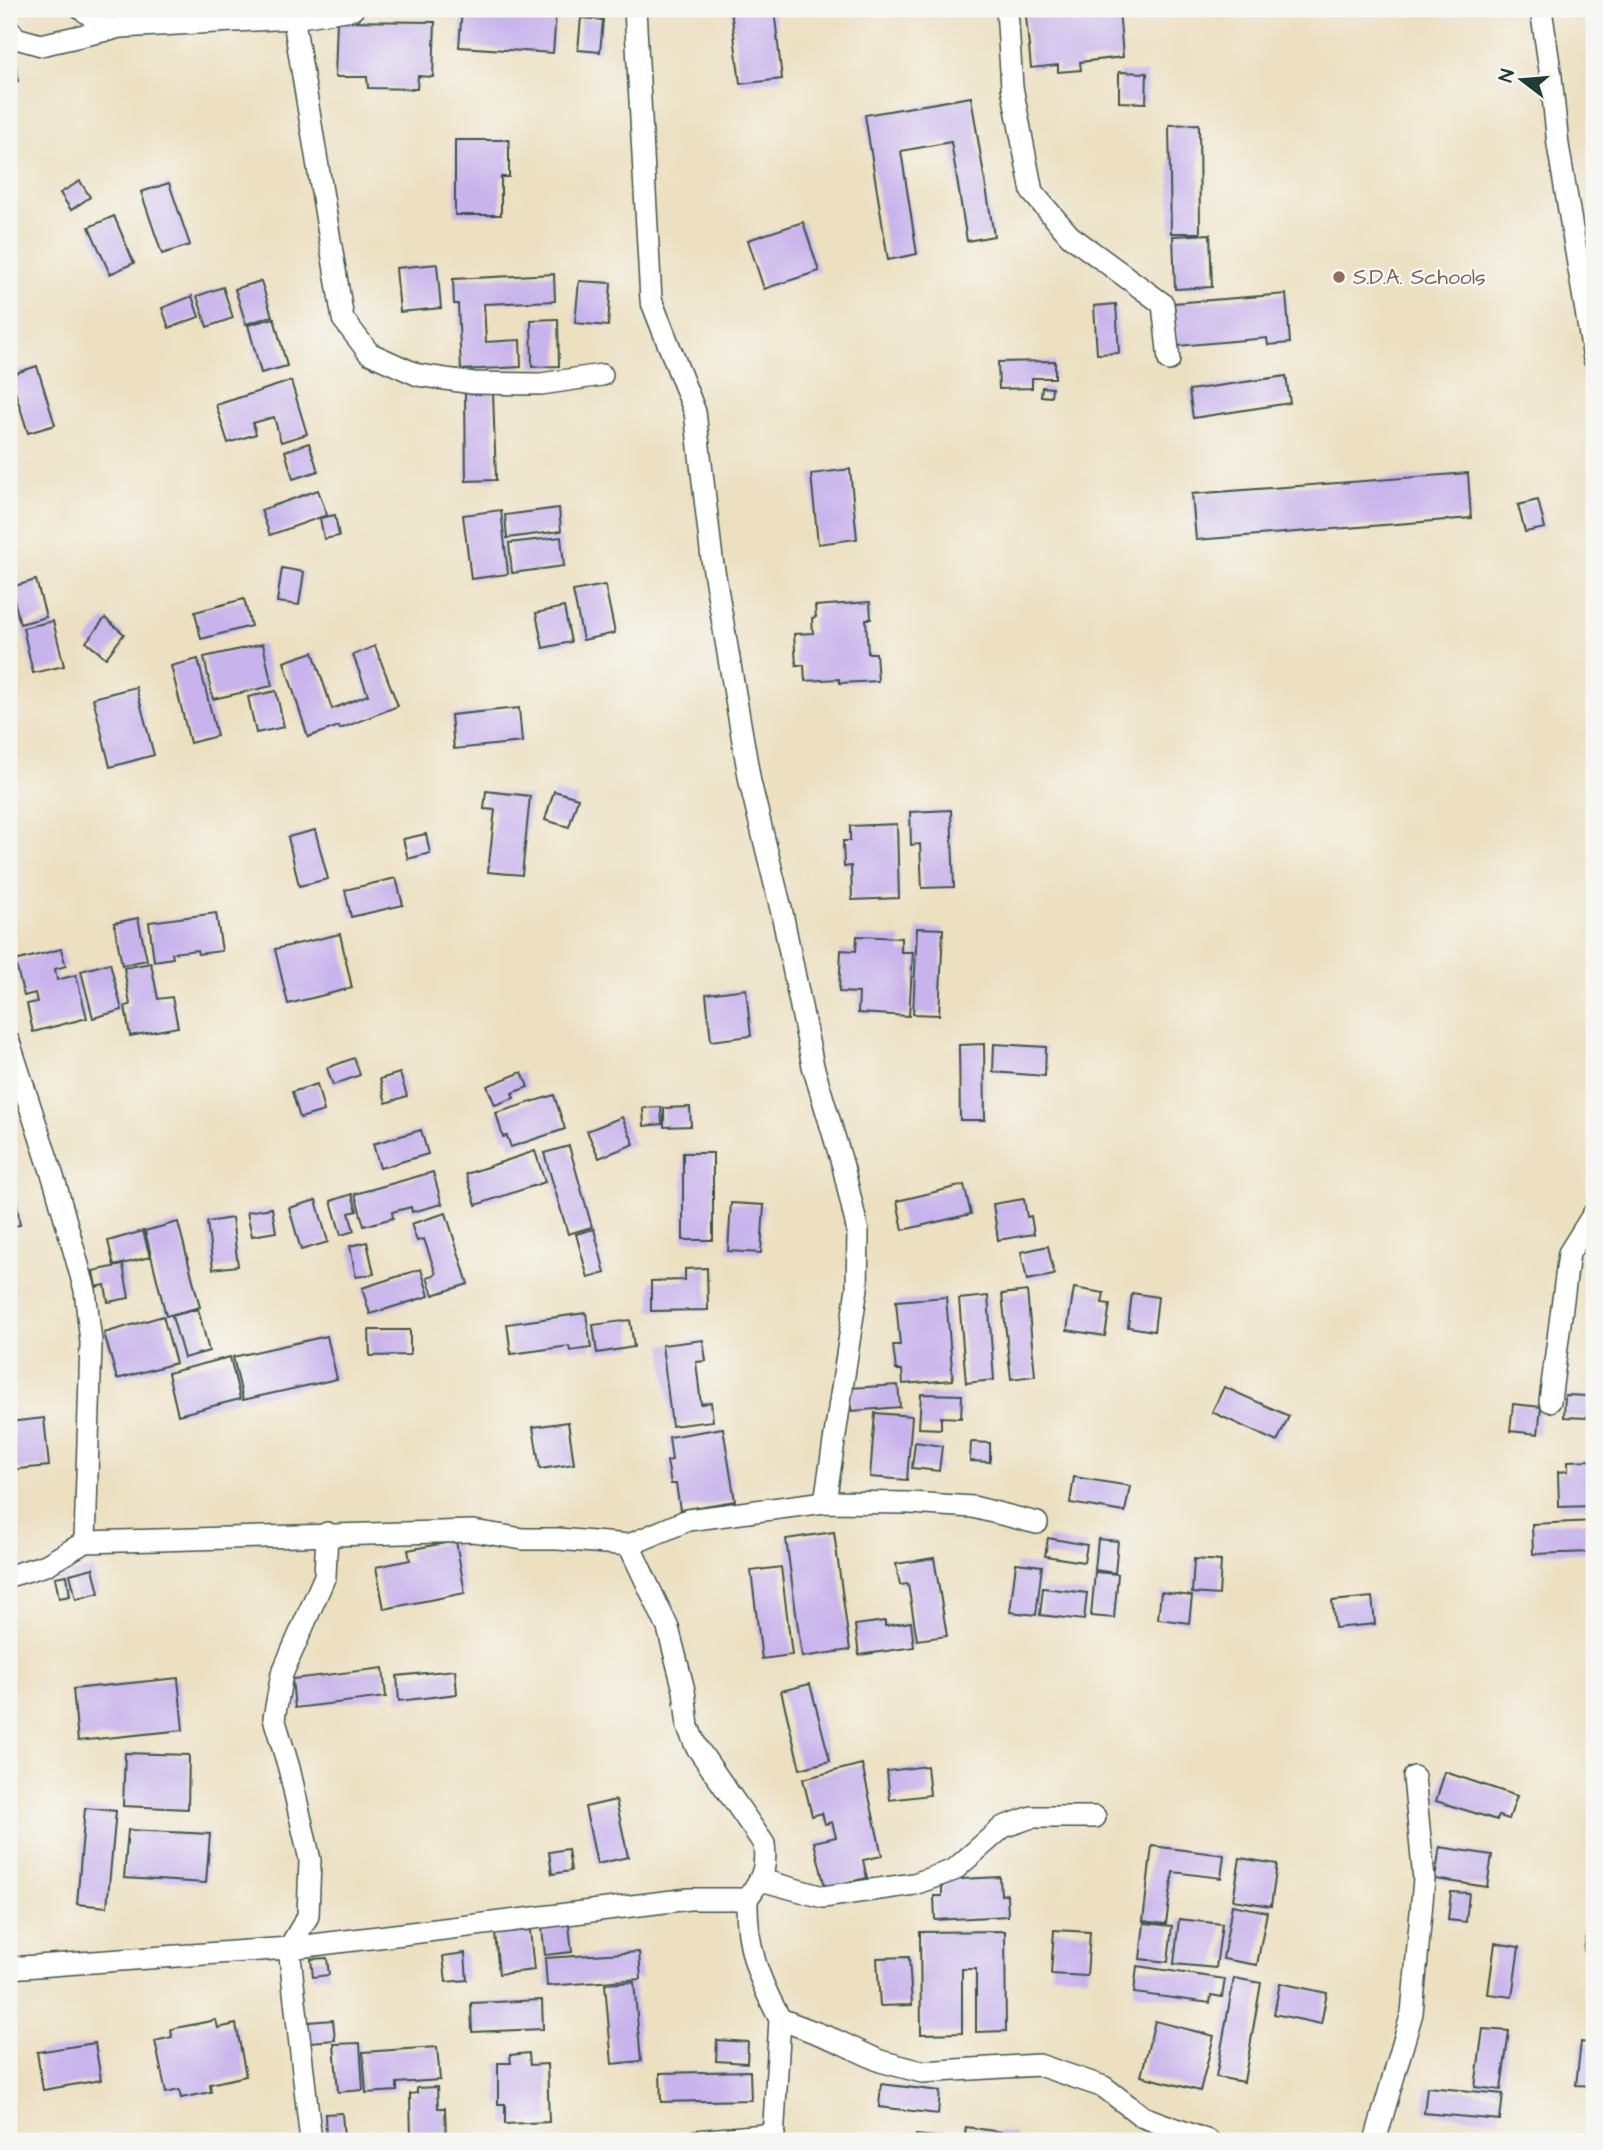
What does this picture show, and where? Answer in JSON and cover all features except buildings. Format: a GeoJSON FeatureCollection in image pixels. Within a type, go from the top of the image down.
{"type":"FeatureCollection","features":[{"type":"Feature","properties":{"kind":"street"},"geometry":{"type":"LineString","coordinates":[[82,9],[110,30]]}},
{"type":"Feature","properties":{"kind":"street"},"geometry":{"type":"LineString","coordinates":[[9,29],[16,38],[41,45],[110,30],[353,9]]}},
{"type":"Feature","properties":{"kind":"street"},"geometry":{"type":"LineString","coordinates":[[635,9],[651,300],[695,412],[712,559],[750,782],[782,914],[813,1066],[843,1166],[858,1232],[857,1288],[825,1502]]}},
{"type":"Feature","properties":{"kind":"street"},"geometry":{"type":"LineString","coordinates":[[1007,9],[1012,87],[1032,191],[1070,236],[1163,304],[1169,360]]}},
{"type":"Feature","properties":{"kind":"street"},"geometry":{"type":"LineString","coordinates":[[1541,9],[1558,145],[1584,237],[1594,359]]}},
{"type":"Feature","properties":{"kind":"street"},"geometry":{"type":"LineString","coordinates":[[293,14],[343,319],[369,353],[418,375],[473,383],[541,384],[602,375]]}},
{"type":"Feature","properties":{"kind":"street"},"geometry":{"type":"LineString","coordinates":[[9,1042],[56,1186],[85,1290],[91,1342],[85,1542]]}},
{"type":"Feature","properties":{"kind":"street"},"geometry":{"type":"LineString","coordinates":[[1549,1401],[1569,1253],[1594,1213]]}},
{"type":"Feature","properties":{"kind":"street"},"geometry":{"type":"LineString","coordinates":[[9,1576],[46,1565],[85,1542],[327,1533],[473,1531],[523,1539],[629,1545],[688,1520],[825,1502],[973,1507],[1037,1523]]}},
{"type":"Feature","properties":{"kind":"street"},"geometry":{"type":"LineString","coordinates":[[311,2141],[289,1948],[307,1916],[310,1860],[289,1768],[274,1718],[282,1674],[325,1576],[327,1533]]}},
{"type":"Feature","properties":{"kind":"street"},"geometry":{"type":"LineString","coordinates":[[629,1545],[668,1628],[684,1690],[688,1727],[696,1746],[764,1844],[766,1863],[761,1880],[747,1899],[747,1924],[751,1953],[762,1984],[780,2019],[774,2137],[696,2141]]}},
{"type":"Feature","properties":{"kind":"street"},"geometry":{"type":"LineString","coordinates":[[1376,2141],[1412,2013],[1424,1878],[1414,1777]]}},
{"type":"Feature","properties":{"kind":"street"},"geometry":{"type":"LineString","coordinates":[[761,1880],[823,1897],[914,1884],[954,1870],[1003,1826],[1032,1817],[1095,1816]]}},
{"type":"Feature","properties":{"kind":"street"},"geometry":{"type":"LineString","coordinates":[[9,1968],[289,1948],[690,1899],[747,1899]]}},
{"type":"Feature","properties":{"kind":"street"},"geometry":{"type":"LineString","coordinates":[[780,2019],[880,2061],[922,2072],[1039,2065],[1104,2087],[1143,2117],[1209,2141]]}},
{"type":"Feature","properties":{"kind":"place","name":"S.D.A. Schools"},"geometry":{"type":"Point","coordinates":[1339,277]}}]}
